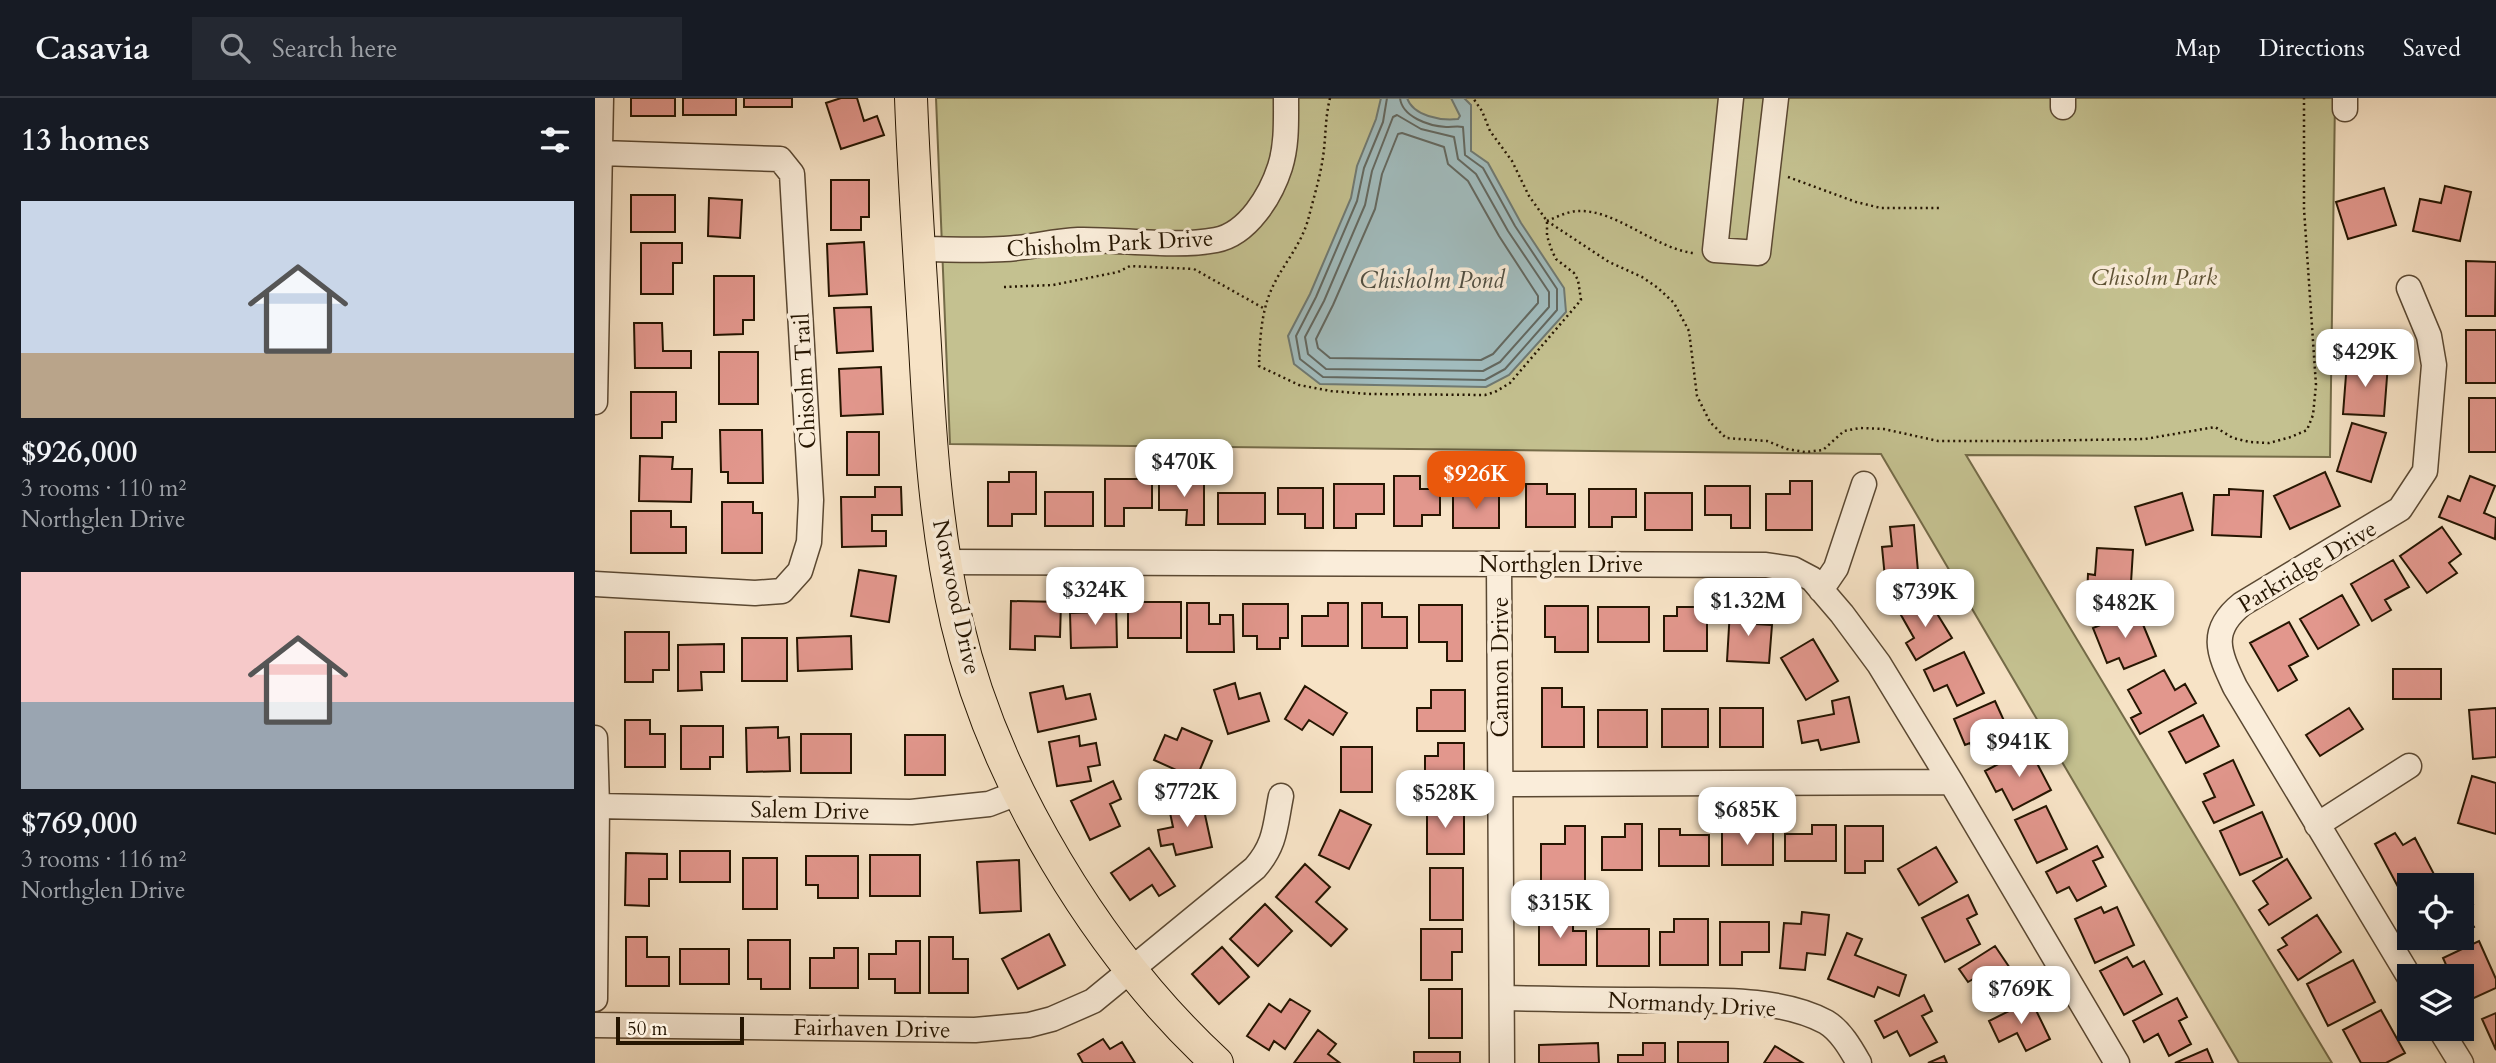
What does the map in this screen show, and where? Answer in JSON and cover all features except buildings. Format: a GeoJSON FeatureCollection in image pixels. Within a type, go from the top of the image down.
{"type":"FeatureCollection","features":[{"type":"Feature","properties":{"kind":"main road","name":"Norwood Drive"},"geometry":{"type":"LineString","coordinates":[[911,98],[931,441],[944,562],[975,685],[1020,792],[1080,900],[1161,1007],[1217,1063]]}},
{"type":"Feature","properties":{"kind":"street"},"geometry":{"type":"LineString","coordinates":[[595,402],[601,98]]}},
{"type":"Feature","properties":{"kind":"street","name":"Chisholm Park Drive"},"geometry":{"type":"LineString","coordinates":[[919,249],[1005,250],[1077,240],[1218,240],[1232,234],[1246,223],[1261,206],[1273,184],[1285,145],[1286,98]]}},
{"type":"Feature","properties":{"kind":"street"},"geometry":{"type":"LineString","coordinates":[[1731,98],[1715,250],[1758,253],[1776,98]]}},
{"type":"Feature","properties":{"kind":"street","name":"Chisolm Trail"},"geometry":{"type":"LineString","coordinates":[[595,583],[755,593],[782,591],[800,570],[809,542],[811,500],[792,174],[780,159],[601,153]]}},
{"type":"Feature","properties":{"kind":"street","name":"Parkridge Drive"},"geometry":{"type":"LineString","coordinates":[[2401,964],[2235,687],[2219,647],[2224,624],[2235,609],[2400,509],[2418,485],[2425,471],[2434,365],[2429,336],[2409,288]]}},
{"type":"Feature","properties":{"kind":"street"},"geometry":{"type":"LineString","coordinates":[[1821,590],[1836,568],[1864,484]]}},
{"type":"Feature","properties":{"kind":"street","name":"Northglen Drive"},"geometry":{"type":"LineString","coordinates":[[944,562],[1766,565],[1793,569],[1812,579],[1879,664],[2117,1063]]}},
{"type":"Feature","properties":{"kind":"street","name":"Cannon Drive"},"geometry":{"type":"LineString","coordinates":[[1499,564],[1502,1063]]}},
{"type":"Feature","properties":{"kind":"street"},"geometry":{"type":"LineString","coordinates":[[595,738],[595,999]]}},
{"type":"Feature","properties":{"kind":"street"},"geometry":{"type":"LineString","coordinates":[[2317,825],[2409,766]]}},
{"type":"Feature","properties":{"kind":"street"},"geometry":{"type":"LineString","coordinates":[[1501,785],[1951,782]]}},
{"type":"Feature","properties":{"kind":"street","name":"Salem Drive"},"geometry":{"type":"LineString","coordinates":[[597,806],[911,813],[989,804],[1020,792]]}},
{"type":"Feature","properties":{"kind":"street","name":"Fairhaven Drive"},"geometry":{"type":"LineString","coordinates":[[595,1025],[975,1030],[1029,1025],[1052,1019],[1093,1001],[1262,861],[1272,844],[1280,796]]}},
{"type":"Feature","properties":{"kind":"street","name":"Normandy Drive"},"geometry":{"type":"LineString","coordinates":[[1503,998],[1700,1001],[1770,1005],[1805,1013],[1828,1023],[1846,1041],[1859,1063]]}},
{"type":"Feature","properties":{"kind":"street"},"geometry":{"type":"LineString","coordinates":[[2447,1041],[2461,1063]]}},
{"type":"Feature","properties":{"kind":"path"},"geometry":{"type":"LineString","coordinates":[[1330,98],[1323,155],[1307,221],[1301,239],[1274,284],[1265,309],[1260,331],[1259,366],[1299,385],[1331,391],[1462,395],[1495,392],[1519,375],[1581,300],[1578,280],[1574,273],[1556,258],[1552,251],[1547,236],[1547,221]]}},
{"type":"Feature","properties":{"kind":"path"},"geometry":{"type":"LineString","coordinates":[[1473,98],[1482,111],[1489,131],[1512,161],[1529,196],[1547,221],[1609,262],[1642,277],[1674,303],[1689,331],[1697,396],[1710,422],[1726,438],[1767,441],[1787,449],[1805,452],[1823,450],[1843,431],[1860,428],[1884,429],[1938,440],[2024,441],[2145,439],[2215,427],[2233,438],[2269,443],[2291,438],[2307,429],[2313,415],[2316,385],[2304,209],[2304,98]]}},
{"type":"Feature","properties":{"kind":"path"},"geometry":{"type":"LineString","coordinates":[[1788,177],[1856,202],[1881,208],[1943,208]]}},
{"type":"Feature","properties":{"kind":"path"},"geometry":{"type":"LineString","coordinates":[[1547,221],[1567,213],[1586,211],[1615,221],[1676,251],[1693,253]]}},
{"type":"Feature","properties":{"kind":"path"},"geometry":{"type":"LineString","coordinates":[[1004,287],[1053,285],[1118,272],[1130,266],[1176,267],[1193,269],[1265,309]]}},
{"type":"Feature","properties":{"kind":"green space","name":"Chisolm Park"},"geometry":{"type":"Polygon","coordinates":[[[936,98],[2335,98],[2330,457],[1966,455],[2332,1063],[2239,1063],[1881,454],[950,444],[936,98]]]}},
{"type":"Feature","properties":{"kind":"water","name":"Chisholm Pond"},"geometry":{"type":"Polygon","coordinates":[[[1381,98],[1407,98],[1421,113],[1444,119],[1458,119],[1460,116],[1451,98],[1464,98],[1471,105],[1471,151],[1488,163],[1521,223],[1564,288],[1566,312],[1509,375],[1486,387],[1320,384],[1294,364],[1288,336],[1310,294],[1351,198],[1357,166],[1376,119],[1381,98]]]}}]}
